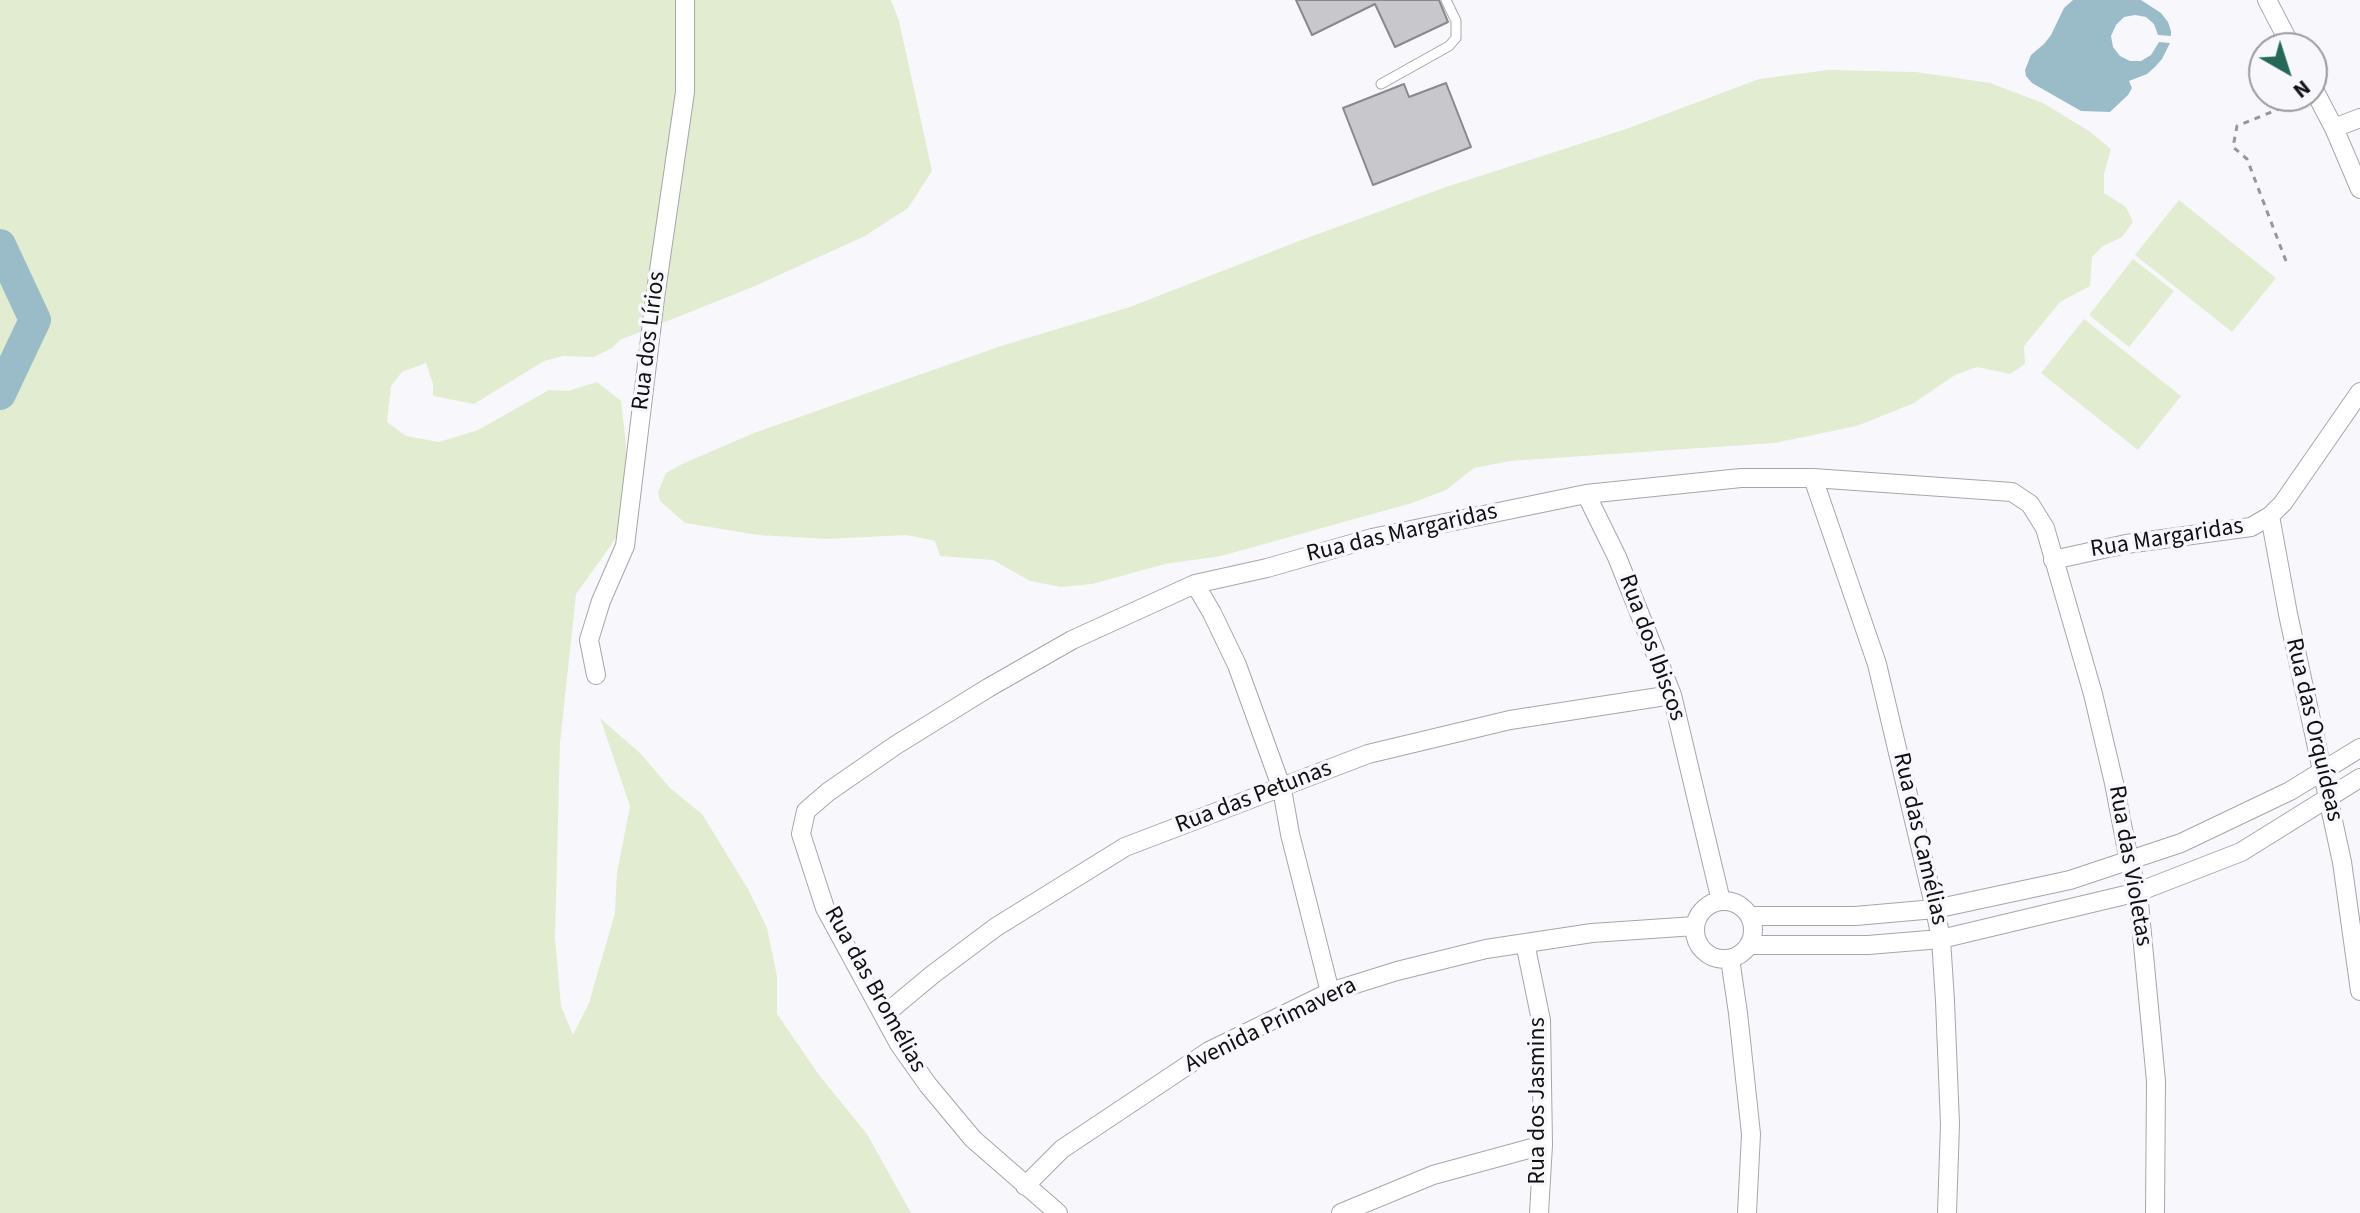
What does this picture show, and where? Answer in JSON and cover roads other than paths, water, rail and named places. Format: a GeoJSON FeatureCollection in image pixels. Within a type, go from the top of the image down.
{"type":"FeatureCollection","features":[{"type":"Feature","properties":{"kind":"street","name":"Rua dos Lírios"},"geometry":{"type":"LineString","coordinates":[[596,675],[589,640],[601,601],[625,546],[655,298],[685,92],[685,0]]}},
{"type":"Feature","properties":{"kind":"street"},"geometry":{"type":"LineString","coordinates":[[2267,0],[2284,32]]}},
{"type":"Feature","properties":{"kind":"street"},"geometry":{"type":"LineString","coordinates":[[2326,112],[2360,189]]}},
{"type":"Feature","properties":{"kind":"street"},"geometry":{"type":"LineString","coordinates":[[2334,128],[2360,118]]}},
{"type":"Feature","properties":{"kind":"street","name":"Rua Margaridas"},"geometry":{"type":"LineString","coordinates":[[2053,560],[2126,544],[2251,527],[2270,516],[2283,503],[2360,392]]}},
{"type":"Feature","properties":{"kind":"street","name":"Rua das Margaridas"},"geometry":{"type":"LineString","coordinates":[[806,811],[896,745],[1072,640],[1195,584],[1267,568],[1372,538],[1586,494],[1741,478],[1813,478],[2012,492],[2030,504],[2045,528]]}},
{"type":"Feature","properties":{"kind":"street","name":"Rua das Camélias"},"geometry":{"type":"LineString","coordinates":[[1813,478],[1877,664],[1941,939],[1950,1124],[1947,1213]]}},
{"type":"Feature","properties":{"kind":"street","name":"Rua dos Ibiscos"},"geometry":{"type":"LineString","coordinates":[[1586,494],[1617,557],[1672,695],[1721,901]]}},
{"type":"Feature","properties":{"kind":"street","name":"Rua das Orquídeas"},"geometry":{"type":"LineString","coordinates":[[2270,516],[2342,862],[2360,991]]}},
{"type":"Feature","properties":{"kind":"street","name":"Rua das Violetas"},"geometry":{"type":"LineString","coordinates":[[2045,528],[2093,694],[2138,892],[2156,1081],[2155,1213]]}},
{"type":"Feature","properties":{"kind":"street"},"geometry":{"type":"LineString","coordinates":[[1195,584],[1237,665],[1282,789],[1290,834],[1330,992]]}},
{"type":"Feature","properties":{"kind":"street","name":"Rua das Petunas"},"geometry":{"type":"LineString","coordinates":[[884,1015],[996,927],[1125,847],[1368,754],[1510,720],[1672,695]]}},
{"type":"Feature","properties":{"kind":"street"},"geometry":{"type":"LineString","coordinates":[[1751,916],[1855,916],[1935,909],[2070,880],[2181,843],[2290,791],[2360,748]]}},
{"type":"Feature","properties":{"kind":"street"},"geometry":{"type":"LineString","coordinates":[[1750,945],[1868,945],[1941,939],[2138,892],[2241,852],[2360,778]]}},
{"type":"Feature","properties":{"kind":"street","name":"Rua das Bromélias"},"geometry":{"type":"LineString","coordinates":[[806,811],[801,834],[825,908],[899,1044],[973,1139],[1058,1213]]}},
{"type":"Feature","properties":{"kind":"street"},"geometry":{"type":"LineString","coordinates":[[1721,901],[1740,905],[1751,916],[1754,927],[1750,945],[1739,956],[1716,959],[1698,944],[1695,926],[1703,910],[1711,904],[1721,901]]}},
{"type":"Feature","properties":{"kind":"street","name":"Avenida Primavera"},"geometry":{"type":"LineString","coordinates":[[1025,1186],[1062,1149],[1209,1051],[1330,992],[1454,955],[1592,933],[1695,926]]}},
{"type":"Feature","properties":{"kind":"street","name":"Rua dos Jasmins"},"geometry":{"type":"LineString","coordinates":[[1525,943],[1541,1020],[1543,1145],[1539,1213]]}},
{"type":"Feature","properties":{"kind":"street"},"geometry":{"type":"LineString","coordinates":[[1730,959],[1751,1134],[1747,1213]]}},
{"type":"Feature","properties":{"kind":"street"},"geometry":{"type":"LineString","coordinates":[[1341,1213],[1433,1175],[1543,1145]]}},
{"type":"Feature","properties":{"kind":"lane"},"geometry":{"type":"LineString","coordinates":[[1381,84],[1449,46],[1456,38],[1456,21],[1448,1]]}},
{"type":"Feature","properties":{"kind":"water"},"geometry":{"type":"Polygon","coordinates":[[[2073,0],[2141,0],[2161,13],[2171,31],[2171,36],[2158,35],[2154,24],[2146,17],[2135,15],[2124,17],[2116,25],[2111,36],[2113,47],[2120,56],[2130,61],[2141,61],[2151,55],[2159,42],[2170,43],[2155,67],[2129,81],[2132,88],[2128,95],[2110,112],[2081,111],[2032,83],[2026,76],[2031,55],[2051,35],[2064,8],[2073,0]]]}},
{"type":"Feature","properties":{"kind":"waterway"},"geometry":{"type":"LineString","coordinates":[[0,245],[35,320],[0,394]]}}]}
